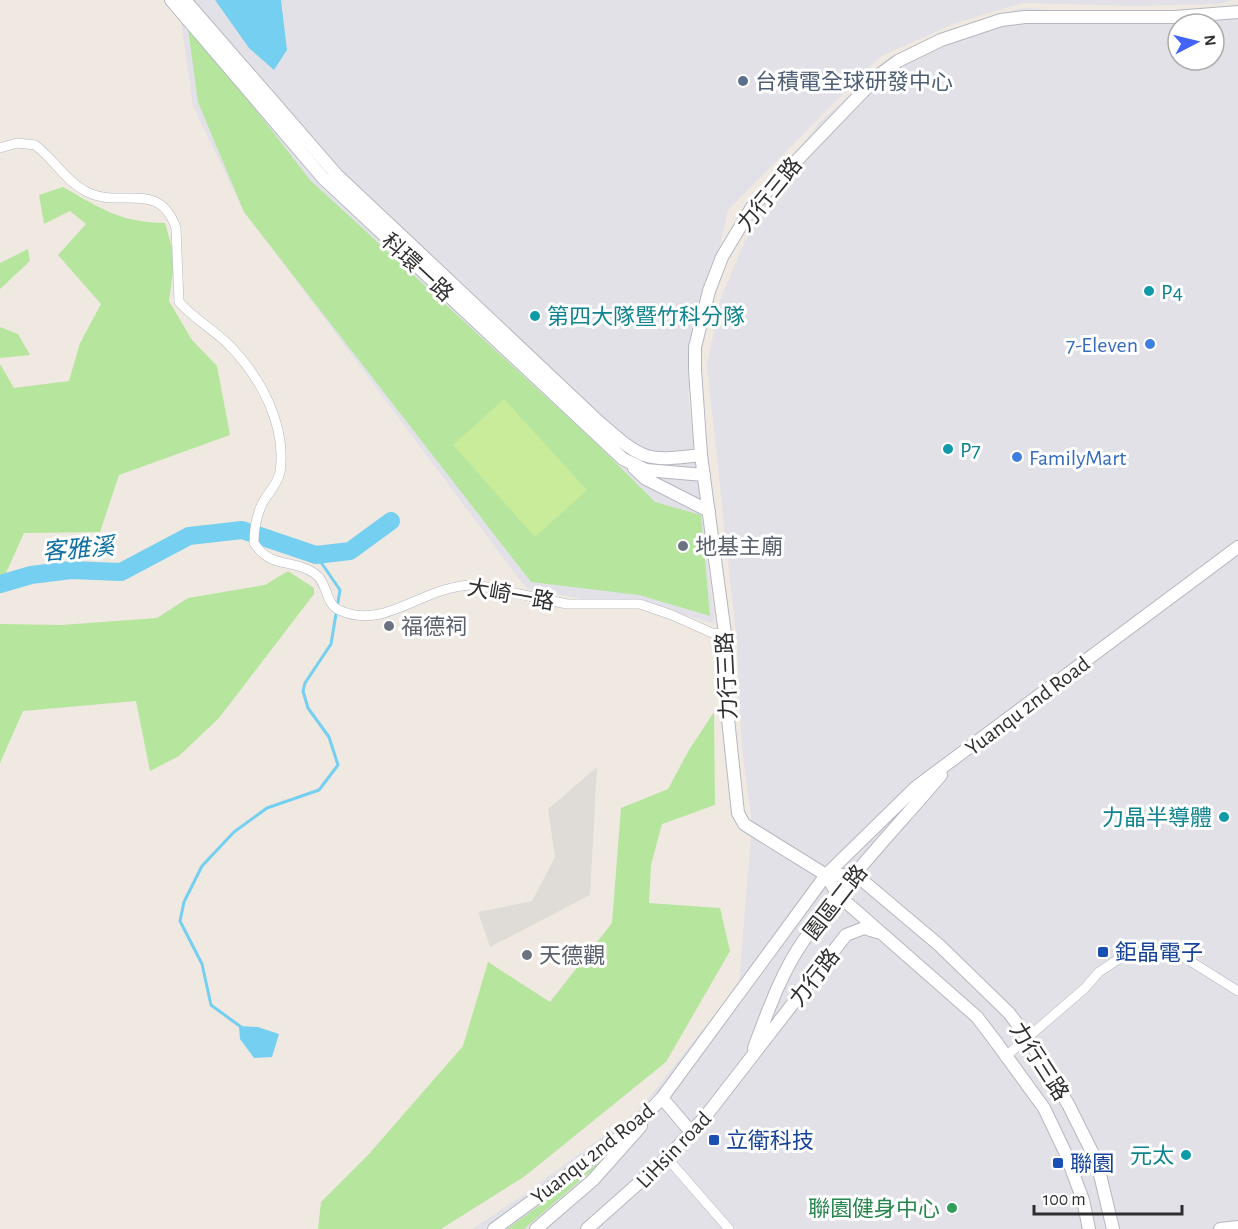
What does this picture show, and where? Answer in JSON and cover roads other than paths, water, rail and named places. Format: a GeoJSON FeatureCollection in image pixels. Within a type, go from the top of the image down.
{"type":"FeatureCollection","features":[{"type":"Feature","properties":{"kind":"street","name":"科環一路"},"geometry":{"type":"LineString","coordinates":[[171,0],[323,178],[628,464],[665,473],[704,475]]}},
{"type":"Feature","properties":{"kind":"street","name":"科環一路"},"geometry":{"type":"LineString","coordinates":[[186,0],[336,174],[600,422],[639,454],[652,459],[701,455]]}},
{"type":"Feature","properties":{"kind":"street","name":"力行三路"},"geometry":{"type":"LineString","coordinates":[[1089,1229],[1083,1200],[1065,1152],[1044,1108],[977,1017],[838,895],[826,874],[744,824],[738,813],[726,700],[725,634],[701,455],[695,347],[709,291],[722,257],[752,207],[879,75],[898,61],[940,40],[1001,20],[1025,17],[1175,17],[1238,12]]}},
{"type":"Feature","properties":{"kind":"street","name":"大崎一路"},"geometry":{"type":"LineString","coordinates":[[0,148],[17,143],[35,145],[66,178],[90,194],[103,197],[149,198],[165,209],[172,218],[176,228],[179,302],[228,344],[257,377],[275,419],[280,448],[280,470],[275,488],[262,504],[254,526],[254,543],[269,560],[315,573],[326,588],[331,604],[338,610],[363,617],[390,612],[442,588],[476,585],[567,604],[640,604],[712,633],[725,634]]}},
{"type":"Feature","properties":{"kind":"street"},"geometry":{"type":"LineString","coordinates":[[628,464],[646,479],[709,511]]}},
{"type":"Feature","properties":{"kind":"street","name":"Yuanqu 2nd Road"},"geometry":{"type":"LineString","coordinates":[[826,874],[916,787],[1238,547]]}},
{"type":"Feature","properties":{"kind":"street","name":"園區二路"},"geometry":{"type":"LineString","coordinates":[[749,1060],[775,991],[803,942],[838,895],[951,763]]}},
{"type":"Feature","properties":{"kind":"street","name":"力行三路"},"geometry":{"type":"LineString","coordinates":[[826,874],[856,875],[955,961],[1009,1013],[1027,1037],[1068,1104],[1097,1162],[1113,1229]]}},
{"type":"Feature","properties":{"kind":"street","name":"園區二路"},"geometry":{"type":"LineString","coordinates":[[662,1098],[826,874]]}},
{"type":"Feature","properties":{"kind":"street","name":"力行路"},"geometry":{"type":"LineString","coordinates":[[749,1060],[846,935],[864,928],[872,930],[893,943]]}},
{"type":"Feature","properties":{"kind":"street"},"geometry":{"type":"LineString","coordinates":[[1005,1057],[1084,989],[1099,972],[1120,958],[1143,951],[1168,952],[1187,959],[1238,991]]}},
{"type":"Feature","properties":{"kind":"street","name":"LiHsin road"},"geometry":{"type":"LineString","coordinates":[[587,1229],[667,1158],[749,1060]]}},
{"type":"Feature","properties":{"kind":"street"},"geometry":{"type":"LineString","coordinates":[[536,1229],[614,1158],[662,1098],[691,1132]]}},
{"type":"Feature","properties":{"kind":"street","name":"Yuanqu 2nd Road"},"geometry":{"type":"LineString","coordinates":[[494,1229],[635,1126],[662,1098]]}},
{"type":"Feature","properties":{"kind":"street"},"geometry":{"type":"LineString","coordinates":[[667,1158],[729,1229]]}},
{"type":"Feature","properties":{"kind":"street"},"geometry":{"type":"LineString","coordinates":[[1220,1229],[1238,1227]]}},
{"type":"Feature","properties":{"kind":"water"},"geometry":{"type":"Polygon","coordinates":[[[215,0],[281,0],[287,50],[274,70],[249,48],[215,0]]]}},
{"type":"Feature","properties":{"kind":"water"},"geometry":{"type":"Polygon","coordinates":[[[239,1026],[258,1027],[279,1034],[272,1057],[254,1058],[240,1039],[239,1026]]]}},
{"type":"Feature","properties":{"kind":"waterway","name":"客雅溪"},"geometry":{"type":"LineString","coordinates":[[0,584],[31,575],[71,570],[121,572],[189,536],[242,530],[316,555],[350,551],[391,521]]}},
{"type":"Feature","properties":{"kind":"waterway"},"geometry":{"type":"LineString","coordinates":[[241,1027],[211,1005],[202,964],[180,921],[184,902],[202,866],[234,832],[267,808],[319,790],[338,765],[329,737],[308,708],[303,691],[305,683],[331,644],[340,590],[316,555]]}},
{"type":"Feature","properties":{"kind":"place","name":"台積電全球研發中心"},"geometry":{"type":"Point","coordinates":[743,81]}},
{"type":"Feature","properties":{"kind":"place","name":"P4"},"geometry":{"type":"Point","coordinates":[1149,291]}},
{"type":"Feature","properties":{"kind":"place","name":"第四大隊暨竹科分隊"},"geometry":{"type":"Point","coordinates":[535,316]}},
{"type":"Feature","properties":{"kind":"place","name":"7-Eleven"},"geometry":{"type":"Point","coordinates":[1150,344]}},
{"type":"Feature","properties":{"kind":"place","name":"P7"},"geometry":{"type":"Point","coordinates":[948,449]}},
{"type":"Feature","properties":{"kind":"place","name":"FamilyMart"},"geometry":{"type":"Point","coordinates":[1017,457]}},
{"type":"Feature","properties":{"kind":"place","name":"地基主廟"},"geometry":{"type":"Point","coordinates":[683,546]}},
{"type":"Feature","properties":{"kind":"place","name":"福德祠"},"geometry":{"type":"Point","coordinates":[389,626]}},
{"type":"Feature","properties":{"kind":"place","name":"力晶半導體"},"geometry":{"type":"Point","coordinates":[1224,817]}},
{"type":"Feature","properties":{"kind":"place","name":"鉅晶電子"},"geometry":{"type":"Point","coordinates":[1103,952]}},
{"type":"Feature","properties":{"kind":"place","name":"天德觀"},"geometry":{"type":"Point","coordinates":[527,955]}},
{"type":"Feature","properties":{"kind":"place","name":"立衛科技"},"geometry":{"type":"Point","coordinates":[714,1140]}},
{"type":"Feature","properties":{"kind":"place","name":"元太"},"geometry":{"type":"Point","coordinates":[1186,1155]}},
{"type":"Feature","properties":{"kind":"place","name":"聯園"},"geometry":{"type":"Point","coordinates":[1058,1163]}},
{"type":"Feature","properties":{"kind":"place","name":"聯園健身中心"},"geometry":{"type":"Point","coordinates":[952,1208]}}]}
